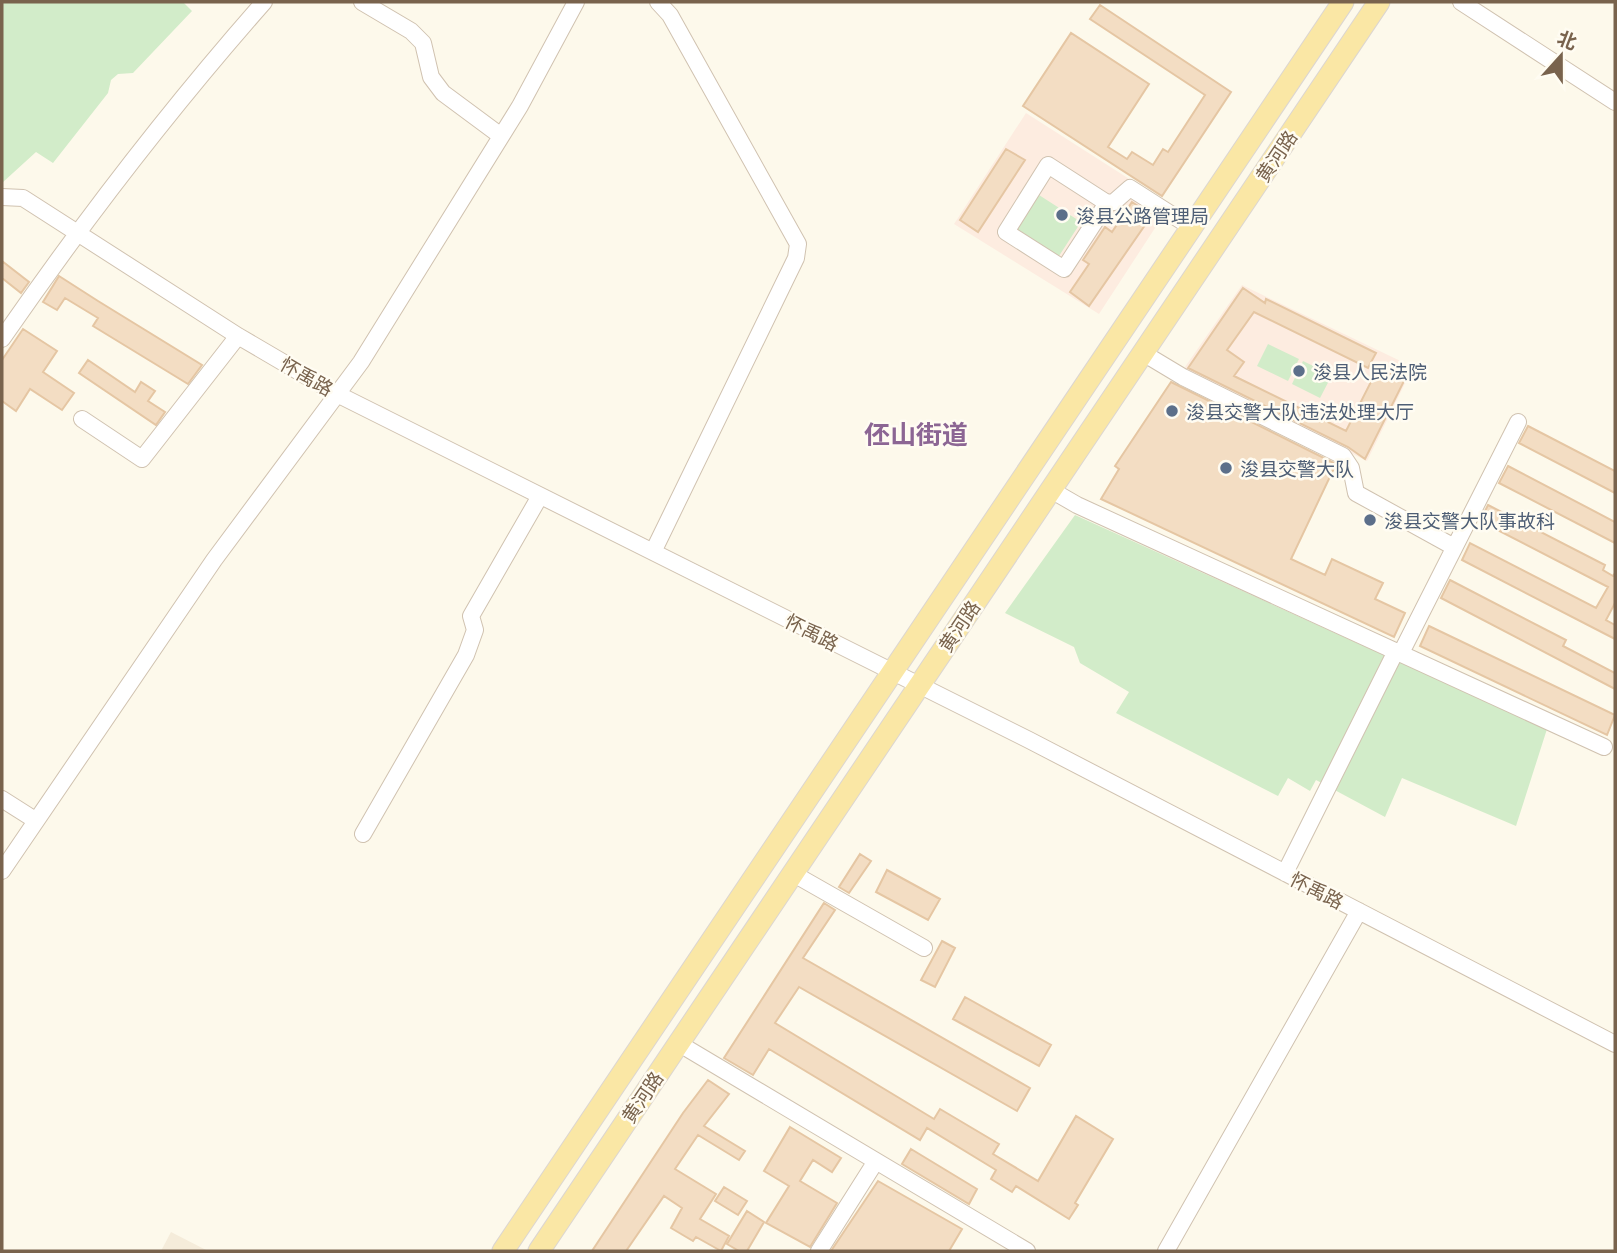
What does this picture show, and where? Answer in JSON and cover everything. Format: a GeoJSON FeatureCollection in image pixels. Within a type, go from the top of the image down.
{"type":"FeatureCollection","features":[{"type":"Feature","properties":{"kind":"main road","name":"黄河路"},"geometry":{"type":"LineString","coordinates":[[503,1251],[1343,2]]}},
{"type":"Feature","properties":{"kind":"main road","name":"黄河路"},"geometry":{"type":"LineString","coordinates":[[539,1251],[1380,2]]}},
{"type":"Feature","properties":{"kind":"street"},"geometry":{"type":"LineString","coordinates":[[2,339],[76,232],[174,104],[264,2]]}},
{"type":"Feature","properties":{"kind":"street"},"geometry":{"type":"LineString","coordinates":[[362,2],[411,31],[423,43],[431,77],[443,93],[501,136]]}},
{"type":"Feature","properties":{"kind":"street"},"geometry":{"type":"LineString","coordinates":[[2,871],[207,570],[360,362],[501,136],[576,2]]}},
{"type":"Feature","properties":{"kind":"street"},"geometry":{"type":"LineString","coordinates":[[653,552],[790,270],[798,244],[670,15],[658,2]]}},
{"type":"Feature","properties":{"kind":"street"},"geometry":{"type":"LineString","coordinates":[[1461,2],[1615,102]]}},
{"type":"Feature","properties":{"kind":"street"},"geometry":{"type":"LineString","coordinates":[[1107,203],[1064,269],[1006,232],[1048,165],[1107,203],[1114,202],[1130,188],[1191,227]]}},
{"type":"Feature","properties":{"kind":"street","name":"怀禹路"},"geometry":{"type":"LineString","coordinates":[[2,197],[23,198],[238,336],[337,394],[919,685],[1613,1043]]}},
{"type":"Feature","properties":{"kind":"street"},"geometry":{"type":"LineString","coordinates":[[82,419],[142,459],[238,336]]}},
{"type":"Feature","properties":{"kind":"street"},"geometry":{"type":"LineString","coordinates":[[1143,353],[1183,377],[1343,456],[1351,468],[1356,493],[1454,547]]}},
{"type":"Feature","properties":{"kind":"street"},"geometry":{"type":"LineString","coordinates":[[1285,873],[1518,422]]}},
{"type":"Feature","properties":{"kind":"street"},"geometry":{"type":"LineString","coordinates":[[1051,490],[1077,505],[1604,747]]}},
{"type":"Feature","properties":{"kind":"street"},"geometry":{"type":"LineString","coordinates":[[363,834],[466,655],[475,630],[471,616],[540,496]]}},
{"type":"Feature","properties":{"kind":"street"},"geometry":{"type":"LineString","coordinates":[[2,799],[35,820]]}},
{"type":"Feature","properties":{"kind":"street"},"geometry":{"type":"LineString","coordinates":[[792,873],[924,948]]}},
{"type":"Feature","properties":{"kind":"street"},"geometry":{"type":"LineString","coordinates":[[1166,1251],[1359,911]]}},
{"type":"Feature","properties":{"kind":"street"},"geometry":{"type":"LineString","coordinates":[[1613,1043],[1615,1025]]}},
{"type":"Feature","properties":{"kind":"street"},"geometry":{"type":"LineString","coordinates":[[678,1043],[1027,1251]]}},
{"type":"Feature","properties":{"kind":"street"},"geometry":{"type":"LineString","coordinates":[[819,1251],[876,1161]]}},
{"type":"Feature","properties":{"kind":"shaded area","name":"浚县公路管理局"},"geometry":{"type":"Polygon","coordinates":[[[1026,113],[1170,205],[1099,314],[954,224],[1026,113]]]}},
{"type":"Feature","properties":{"kind":"shaded area","name":"浚县人民法院"},"geometry":{"type":"Polygon","coordinates":[[[1242,285],[1413,367],[1367,461],[1191,375],[1185,367],[1242,285]]]}},
{"type":"Feature","properties":{"kind":"shaded area"},"geometry":{"type":"Polygon","coordinates":[[[171,1232],[208,1251],[161,1251],[171,1232]]]}},
{"type":"Feature","properties":{"kind":"green space"},"geometry":{"type":"Polygon","coordinates":[[[2,2],[183,2],[192,11],[133,73],[118,74],[111,80],[108,93],[53,163],[36,152],[2,183],[2,2]]]}},
{"type":"Feature","properties":{"kind":"green space"},"geometry":{"type":"Polygon","coordinates":[[[1039,195],[1081,222],[1059,256],[1017,229],[1039,195]]]}},
{"type":"Feature","properties":{"kind":"green space"},"geometry":{"type":"Polygon","coordinates":[[[1268,344],[1299,359],[1288,381],[1257,366],[1268,344]]]}},
{"type":"Feature","properties":{"kind":"green space"},"geometry":{"type":"Polygon","coordinates":[[[1303,361],[1332,375],[1320,398],[1292,384],[1303,361]]]}},
{"type":"Feature","properties":{"kind":"green space"},"geometry":{"type":"Polygon","coordinates":[[[1075,515],[1547,729],[1516,826],[1402,778],[1385,817],[1316,780],[1310,791],[1288,778],[1278,796],[1116,713],[1129,692],[1080,663],[1074,647],[1005,613],[1075,515]]]}},
{"type":"Feature","properties":{"kind":"building"},"geometry":{"type":"Polygon","coordinates":[[[1100,5],[1231,92],[1162,196],[1023,106],[1071,33],[1149,84],[1108,147],[1127,159],[1132,152],[1153,165],[1163,149],[1168,152],[1205,95],[1090,19],[1100,5]]]}},
{"type":"Feature","properties":{"kind":"building"},"geometry":{"type":"Polygon","coordinates":[[[1006,149],[1025,160],[978,232],[960,220],[1006,149]]]}},
{"type":"Feature","properties":{"kind":"building"},"geometry":{"type":"Polygon","coordinates":[[[1132,202],[1152,215],[1089,306],[1070,292],[1089,264],[1083,260],[1105,227],[1112,232],[1132,202]]]}},
{"type":"Feature","properties":{"kind":"building"},"geometry":{"type":"Polygon","coordinates":[[[2,261],[29,282],[21,293],[2,278],[2,261]]]}},
{"type":"Feature","properties":{"kind":"building"},"geometry":{"type":"Polygon","coordinates":[[[59,276],[202,365],[188,384],[93,326],[98,318],[65,298],[57,310],[43,302],[59,276]]]}},
{"type":"Feature","properties":{"kind":"building"},"geometry":{"type":"Polygon","coordinates":[[[1243,288],[1265,303],[1266,299],[1376,353],[1368,368],[1254,312],[1227,350],[1244,362],[1234,376],[1346,431],[1378,368],[1404,381],[1365,459],[1348,447],[1188,368],[1243,288]]]}},
{"type":"Feature","properties":{"kind":"building"},"geometry":{"type":"Polygon","coordinates":[[[23,329],[57,351],[43,372],[74,393],[62,410],[30,389],[16,411],[2,401],[2,360],[23,329]]]}},
{"type":"Feature","properties":{"kind":"building"},"geometry":{"type":"Polygon","coordinates":[[[88,360],[135,392],[141,382],[155,391],[148,401],[165,412],[156,425],[79,373],[88,360]]]}},
{"type":"Feature","properties":{"kind":"building","name":"浚县交警大队"},"geometry":{"type":"Polygon","coordinates":[[[1171,382],[1336,464],[1291,559],[1325,575],[1332,559],[1383,583],[1375,599],[1405,613],[1394,637],[1101,499],[1119,469],[1115,466],[1171,382]]]}},
{"type":"Feature","properties":{"kind":"building"},"geometry":{"type":"Polygon","coordinates":[[[1528,426],[1615,471],[1615,493],[1519,443],[1528,426]]]}},
{"type":"Feature","properties":{"kind":"building"},"geometry":{"type":"Polygon","coordinates":[[[1508,466],[1615,522],[1615,543],[1499,483],[1508,466]]]}},
{"type":"Feature","properties":{"kind":"building"},"geometry":{"type":"Polygon","coordinates":[[[1488,505],[1605,565],[1603,570],[1613,576],[1615,573],[1615,603],[1606,620],[1615,625],[1615,639],[1462,560],[1470,543],[1596,608],[1608,587],[1480,521],[1488,505]]]}},
{"type":"Feature","properties":{"kind":"building"},"geometry":{"type":"Polygon","coordinates":[[[1450,580],[1566,640],[1563,646],[1615,673],[1615,689],[1441,598],[1450,580]]]}},
{"type":"Feature","properties":{"kind":"building"},"geometry":{"type":"Polygon","coordinates":[[[1429,626],[1615,715],[1607,735],[1420,646],[1429,626]]]}},
{"type":"Feature","properties":{"kind":"building"},"geometry":{"type":"Polygon","coordinates":[[[860,854],[871,861],[849,893],[839,887],[860,854]]]}},
{"type":"Feature","properties":{"kind":"building"},"geometry":{"type":"Polygon","coordinates":[[[887,870],[940,899],[928,920],[876,892],[887,870]]]}},
{"type":"Feature","properties":{"kind":"building"},"geometry":{"type":"Polygon","coordinates":[[[824,903],[835,910],[803,958],[1030,1088],[1017,1111],[799,987],[775,1023],[934,1119],[940,1109],[999,1144],[993,1154],[1038,1181],[1076,1116],[1113,1139],[1075,1203],[1078,1205],[1069,1219],[1016,1186],[1012,1192],[991,1179],[996,1170],[927,1128],[920,1140],[769,1049],[753,1075],[724,1058],[824,903]]]}},
{"type":"Feature","properties":{"kind":"building"},"geometry":{"type":"Polygon","coordinates":[[[942,941],[955,948],[935,987],[921,980],[942,941]]]}},
{"type":"Feature","properties":{"kind":"building"},"geometry":{"type":"Polygon","coordinates":[[[965,997],[1051,1045],[1039,1066],[953,1019],[965,997]]]}},
{"type":"Feature","properties":{"kind":"building"},"geometry":{"type":"Polygon","coordinates":[[[708,1080],[729,1094],[704,1126],[745,1151],[739,1160],[698,1135],[675,1169],[716,1194],[700,1219],[729,1236],[721,1251],[696,1237],[693,1241],[671,1228],[682,1208],[664,1196],[626,1251],[592,1251],[683,1113],[708,1080]]]}},
{"type":"Feature","properties":{"kind":"building"},"geometry":{"type":"Polygon","coordinates":[[[790,1127],[841,1158],[832,1172],[813,1160],[800,1181],[837,1203],[810,1247],[766,1223],[789,1186],[764,1171],[790,1127]]]}},
{"type":"Feature","properties":{"kind":"building"},"geometry":{"type":"Polygon","coordinates":[[[911,1149],[977,1189],[969,1204],[902,1164],[911,1149]]]}},
{"type":"Feature","properties":{"kind":"building"},"geometry":{"type":"Polygon","coordinates":[[[878,1181],[962,1229],[949,1251],[831,1251],[878,1181]]]}},
{"type":"Feature","properties":{"kind":"building"},"geometry":{"type":"Polygon","coordinates":[[[724,1187],[747,1201],[738,1215],[715,1201],[724,1187]]]}},
{"type":"Feature","properties":{"kind":"building"},"geometry":{"type":"Polygon","coordinates":[[[747,1211],[764,1222],[747,1251],[739,1251],[727,1244],[747,1211]]]}},
{"type":"Feature","properties":{"kind":"place","name":"浚县公路管理局"},"geometry":{"type":"Point","coordinates":[1062,215]}},
{"type":"Feature","properties":{"kind":"place","name":"浚县人民法院"},"geometry":{"type":"Point","coordinates":[1299,371]}},
{"type":"Feature","properties":{"kind":"place","name":"浚县交警大队违法处理大厅"},"geometry":{"type":"Point","coordinates":[1172,411]}},
{"type":"Feature","properties":{"kind":"place","name":"浚县交警大队"},"geometry":{"type":"Point","coordinates":[1226,468]}},
{"type":"Feature","properties":{"kind":"place","name":"浚县交警大队事故科"},"geometry":{"type":"Point","coordinates":[1370,520]}},
{"type":"Feature","properties":{"kind":"district","name":"伾山街道"},"geometry":{"type":"Point","coordinates":[916,434]}}]}
